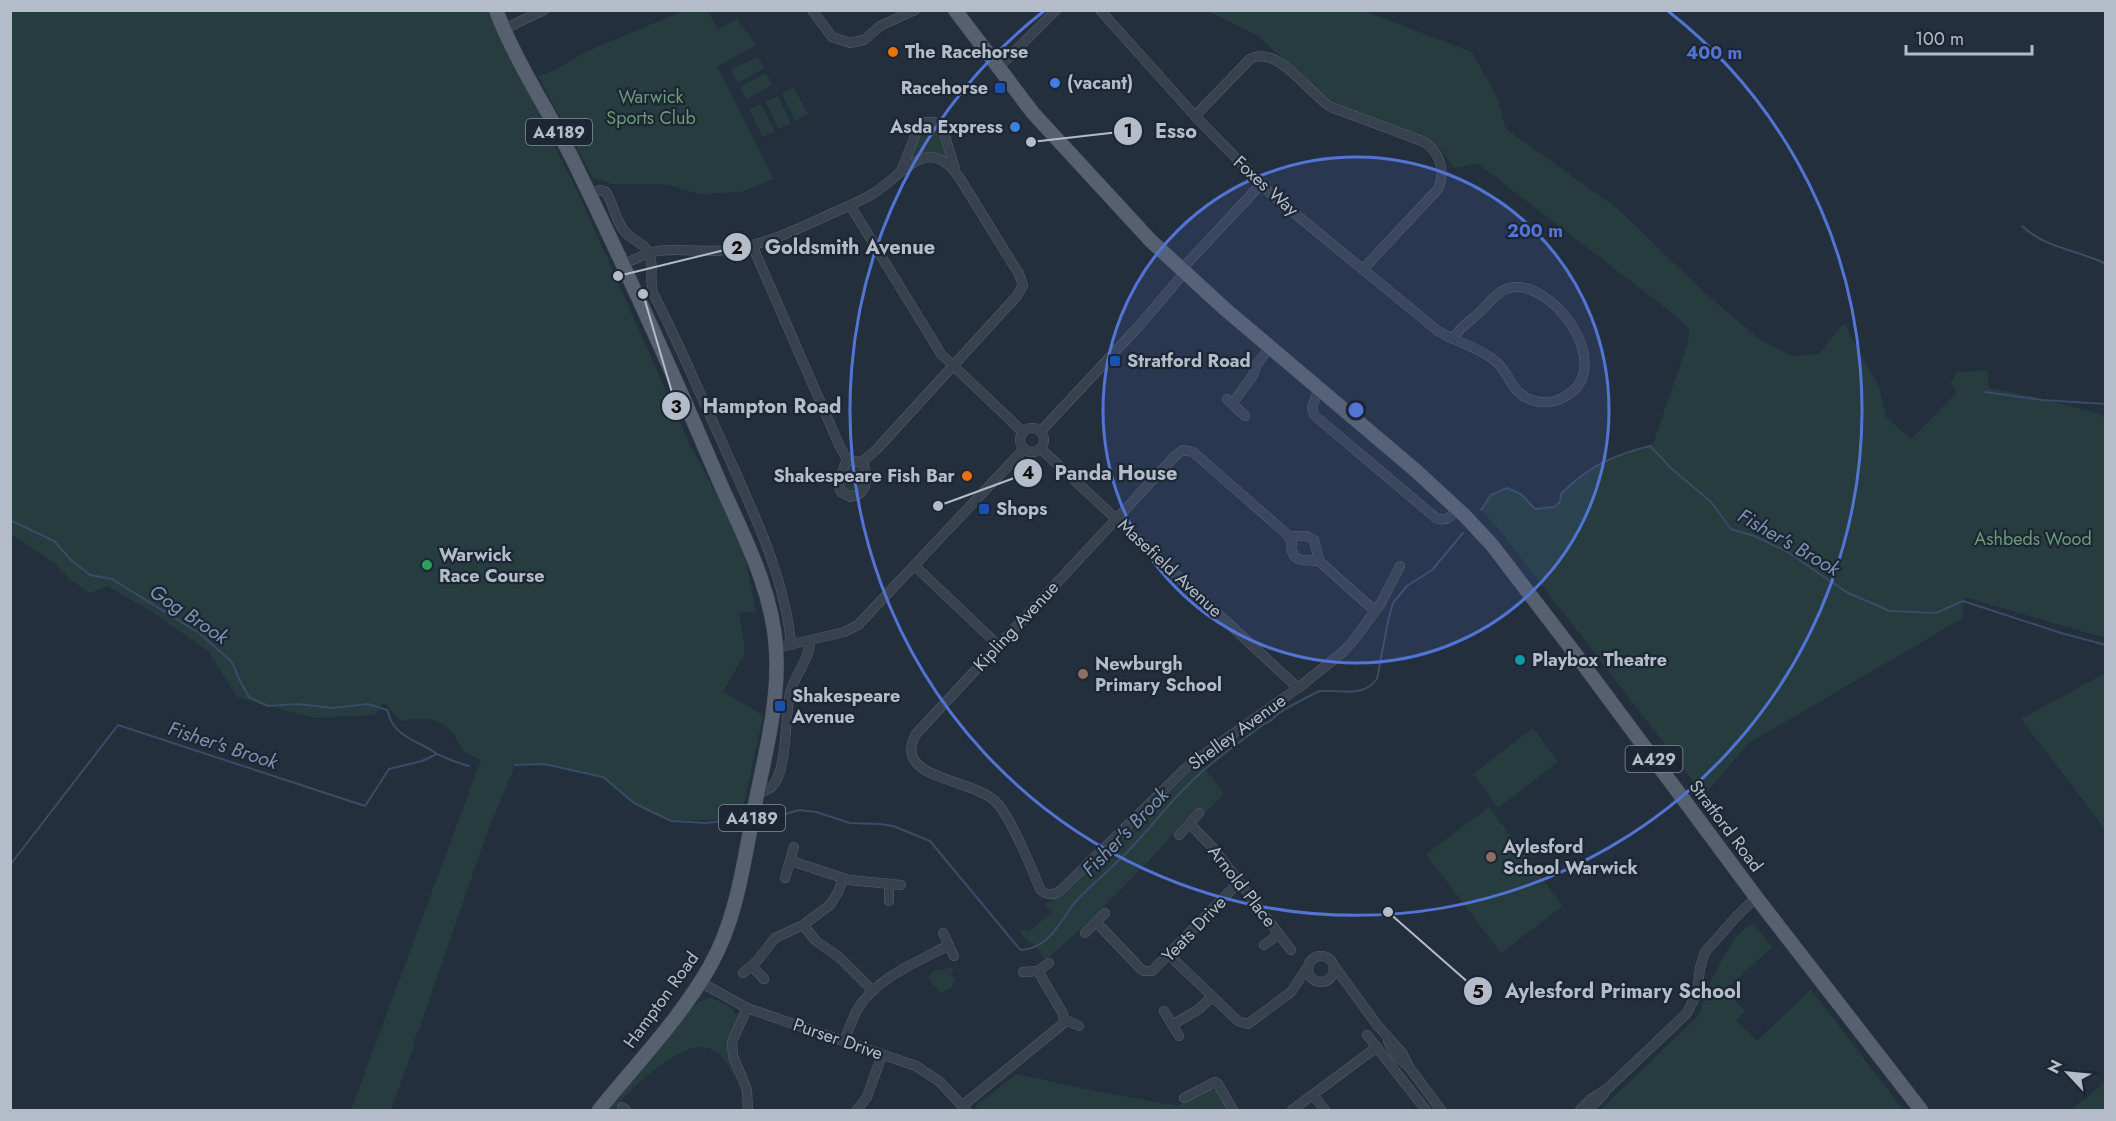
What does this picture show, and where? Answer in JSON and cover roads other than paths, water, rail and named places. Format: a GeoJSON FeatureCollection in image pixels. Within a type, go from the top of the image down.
{"type":"FeatureCollection","features":[{"type":"Feature","properties":{"kind":"main road","name":"A4189"},"geometry":{"type":"LineString","coordinates":[[496,10],[504,29]]}},
{"type":"Feature","properties":{"kind":"main road","name":"Stratford Road"},"geometry":{"type":"LineString","coordinates":[[955,10],[1039,119],[1151,242],[1414,469],[1457,508],[1492,545],[1756,897],[1921,1110]]}},
{"type":"Feature","properties":{"kind":"main road","name":"Hampton Road"},"geometry":{"type":"LineString","coordinates":[[504,29],[551,116],[589,194],[686,403],[758,571],[771,613],[776,648],[776,692],[732,914],[717,952],[700,982],[598,1110]]}},
{"type":"Feature","properties":{"kind":"street"},"geometry":{"type":"LineString","coordinates":[[504,29],[544,10]]}},
{"type":"Feature","properties":{"kind":"street"},"geometry":{"type":"LineString","coordinates":[[812,10],[832,37],[850,43],[864,40],[880,26],[915,10]]}},
{"type":"Feature","properties":{"kind":"street"},"geometry":{"type":"LineString","coordinates":[[998,68],[1056,10]]}},
{"type":"Feature","properties":{"kind":"street","name":"Foxes Way"},"geometry":{"type":"LineString","coordinates":[[1100,10],[1195,116],[1261,184],[1438,331],[1453,339],[1492,358],[1516,391],[1532,400],[1545,403],[1563,398],[1579,384],[1585,370],[1582,345],[1566,319],[1545,298],[1523,288],[1514,287],[1499,293],[1456,333],[1453,339]]}},
{"type":"Feature","properties":{"kind":"street"},"geometry":{"type":"LineString","coordinates":[[1195,116],[1250,58],[1266,55],[1281,62],[1318,99],[1331,107],[1422,141],[1430,147],[1441,167],[1442,181],[1438,189],[1363,269]]}},
{"type":"Feature","properties":{"kind":"street"},"geometry":{"type":"LineString","coordinates":[[900,173],[917,131],[925,122],[934,122],[942,127],[959,177]]}},
{"type":"Feature","properties":{"kind":"street"},"geometry":{"type":"LineString","coordinates":[[622,265],[649,253],[727,250],[752,245],[795,230],[872,194],[891,182],[919,158],[934,158],[949,165],[959,177],[1019,274],[1023,285],[1017,296],[876,450],[863,461],[856,462],[847,459],[840,447],[752,245]]}},
{"type":"Feature","properties":{"kind":"street"},"geometry":{"type":"LineString","coordinates":[[1041,431],[1139,326],[1183,271],[1261,184]]}},
{"type":"Feature","properties":{"kind":"street"},"geometry":{"type":"LineString","coordinates":[[589,194],[600,190],[606,192],[624,230],[646,247],[649,253],[652,263],[650,279],[653,292],[727,455],[776,572],[790,645]]}},
{"type":"Feature","properties":{"kind":"street"},"geometry":{"type":"LineString","coordinates":[[850,205],[941,354],[1023,432]]}},
{"type":"Feature","properties":{"kind":"street"},"geometry":{"type":"LineString","coordinates":[[1245,416],[1229,402],[1253,375],[1257,364],[1270,347]]}},
{"type":"Feature","properties":{"kind":"street"},"geometry":{"type":"LineString","coordinates":[[1319,389],[1312,407],[1314,415],[1436,518],[1449,518],[1457,508]]}},
{"type":"Feature","properties":{"kind":"street"},"geometry":{"type":"LineString","coordinates":[[1031,428],[1041,431],[1045,438],[1041,449],[1034,453],[1024,449],[1020,440],[1023,432],[1031,428]]}},
{"type":"Feature","properties":{"kind":"street"},"geometry":{"type":"LineString","coordinates":[[776,648],[844,632],[858,625],[1024,449]]}},
{"type":"Feature","properties":{"kind":"street","name":"Masefield Avenue"},"geometry":{"type":"LineString","coordinates":[[1041,449],[1298,688]]}},
{"type":"Feature","properties":{"kind":"street","name":"Kipling Avenue"},"geometry":{"type":"LineString","coordinates":[[1061,890],[1049,895],[1040,889],[1006,817],[994,800],[979,790],[923,771],[919,767],[911,751],[916,734],[1116,518],[1183,450],[1188,450],[1289,536]]}},
{"type":"Feature","properties":{"kind":"street"},"geometry":{"type":"LineString","coordinates":[[847,459],[838,484],[841,492],[851,497],[861,493],[866,486],[863,461]]}},
{"type":"Feature","properties":{"kind":"street"},"geometry":{"type":"LineString","coordinates":[[1319,561],[1301,560],[1295,557],[1289,536],[1307,536],[1314,540],[1319,561],[1375,610]]}},
{"type":"Feature","properties":{"kind":"street"},"geometry":{"type":"LineString","coordinates":[[915,566],[999,645]]}},
{"type":"Feature","properties":{"kind":"street","name":"Shelley Avenue"},"geometry":{"type":"LineString","coordinates":[[1061,890],[1190,764],[1298,688],[1349,645],[1375,610],[1400,566]]}},
{"type":"Feature","properties":{"kind":"street"},"geometry":{"type":"LineString","coordinates":[[757,794],[770,788],[777,778],[784,744],[790,692],[809,649],[810,641]]}},
{"type":"Feature","properties":{"kind":"street"},"geometry":{"type":"LineString","coordinates":[[1179,835],[1199,813]]}},
{"type":"Feature","properties":{"kind":"street","name":"Arnold Place"},"geometry":{"type":"LineString","coordinates":[[1190,824],[1215,850],[1291,950]]}},
{"type":"Feature","properties":{"kind":"street"},"geometry":{"type":"LineString","coordinates":[[785,878],[794,847]]}},
{"type":"Feature","properties":{"kind":"street"},"geometry":{"type":"LineString","coordinates":[[791,861],[843,879],[902,885]]}},
{"type":"Feature","properties":{"kind":"street"},"geometry":{"type":"LineString","coordinates":[[743,974],[775,938],[803,925],[830,905],[843,879]]}},
{"type":"Feature","properties":{"kind":"street","name":"Yeats Drive"},"geometry":{"type":"LineString","coordinates":[[1096,922],[1144,970],[1154,970],[1239,882]]}},
{"type":"Feature","properties":{"kind":"street"},"geometry":{"type":"LineString","coordinates":[[889,884],[889,901]]}},
{"type":"Feature","properties":{"kind":"street"},"geometry":{"type":"LineString","coordinates":[[1588,1110],[1596,1104],[1607,1089],[1687,1014],[1697,993],[1700,968],[1705,952],[1756,897]]}},
{"type":"Feature","properties":{"kind":"street"},"geometry":{"type":"LineString","coordinates":[[1085,933],[1104,913]]}},
{"type":"Feature","properties":{"kind":"street"},"geometry":{"type":"LineString","coordinates":[[803,925],[816,941],[839,957],[873,991]]}},
{"type":"Feature","properties":{"kind":"street"},"geometry":{"type":"LineString","coordinates":[[943,933],[954,956]]}},
{"type":"Feature","properties":{"kind":"street"},"geometry":{"type":"LineString","coordinates":[[1264,945],[1279,934]]}},
{"type":"Feature","properties":{"kind":"street"},"geometry":{"type":"LineString","coordinates":[[844,1041],[857,1010],[873,991],[897,973],[949,945]]}},
{"type":"Feature","properties":{"kind":"street"},"geometry":{"type":"LineString","coordinates":[[1169,956],[1238,1022],[1248,1024],[1291,992],[1320,982],[1332,975],[1334,966]]}},
{"type":"Feature","properties":{"kind":"street"},"geometry":{"type":"LineString","coordinates":[[1291,992],[1311,960],[1321,956],[1328,958],[1386,1036],[1395,1055],[1408,1067],[1441,1110]]}},
{"type":"Feature","properties":{"kind":"street"},"geometry":{"type":"LineString","coordinates":[[1023,972],[1038,971],[1049,963]]}},
{"type":"Feature","properties":{"kind":"street"},"geometry":{"type":"LineString","coordinates":[[752,966],[764,979]]}},
{"type":"Feature","properties":{"kind":"street"},"geometry":{"type":"LineString","coordinates":[[1308,968],[1310,976],[1320,982],[1339,986],[1354,994]]}},
{"type":"Feature","properties":{"kind":"street"},"geometry":{"type":"LineString","coordinates":[[1038,971],[1065,1020],[1079,1026]]}},
{"type":"Feature","properties":{"kind":"street","name":"Purser Drive"},"geometry":{"type":"LineString","coordinates":[[700,982],[747,1008],[923,1070],[946,1088],[964,1108]]}},
{"type":"Feature","properties":{"kind":"street"},"geometry":{"type":"LineString","coordinates":[[1172,1025],[1199,1009],[1212,997]]}},
{"type":"Feature","properties":{"kind":"street"},"geometry":{"type":"LineString","coordinates":[[747,1008],[732,1042],[733,1056],[747,1090],[748,1110]]}},
{"type":"Feature","properties":{"kind":"street"},"geometry":{"type":"LineString","coordinates":[[1164,1011],[1179,1036]]}},
{"type":"Feature","properties":{"kind":"street"},"geometry":{"type":"LineString","coordinates":[[964,1108],[1062,1026],[1065,1020]]}},
{"type":"Feature","properties":{"kind":"street"},"geometry":{"type":"LineString","coordinates":[[1367,1035],[1425,1110]]}},
{"type":"Feature","properties":{"kind":"street"},"geometry":{"type":"LineString","coordinates":[[1292,1110],[1377,1047]]}},
{"type":"Feature","properties":{"kind":"street"},"geometry":{"type":"LineString","coordinates":[[857,1110],[867,1097],[882,1055]]}},
{"type":"Feature","properties":{"kind":"street"},"geometry":{"type":"LineString","coordinates":[[1184,1098],[1212,1082],[1218,1084],[1233,1110]]}},
{"type":"Feature","properties":{"kind":"street"},"geometry":{"type":"LineString","coordinates":[[1580,1110],[1591,1099],[1607,1089]]}},
{"type":"Feature","properties":{"kind":"street"},"geometry":{"type":"LineString","coordinates":[[1313,1095],[1325,1110]]}},
{"type":"Feature","properties":{"kind":"waterway"},"geometry":{"type":"LineString","coordinates":[[2022,226],[2051,244],[2106,264]]}},
{"type":"Feature","properties":{"kind":"waterway"},"geometry":{"type":"LineString","coordinates":[[1985,392],[2042,400],[2106,404]]}},
{"type":"Feature","properties":{"kind":"waterway","name":"Fisher's Brook"},"geometry":{"type":"LineString","coordinates":[[1481,510],[1491,495],[1507,488],[1521,494],[1535,509],[1554,507],[1560,502],[1561,494],[1592,469],[1625,453],[1650,446],[1672,469],[1711,502],[1731,529],[1754,536],[1786,551],[1848,593],[1890,611],[1936,613],[1963,601],[2106,645]]}},
{"type":"Feature","properties":{"kind":"waterway","name":"Gog Brook"},"geometry":{"type":"LineString","coordinates":[[10,520],[54,541],[71,560],[90,575],[112,579],[199,633],[232,662],[249,697],[268,706],[298,704],[332,708],[368,704],[387,710],[392,722],[401,733],[437,754]]}},
{"type":"Feature","properties":{"kind":"waterway","name":"Fisher's Brook"},"geometry":{"type":"LineString","coordinates":[[759,818],[799,810],[816,812],[850,823],[893,826],[930,841],[1017,946],[1021,950],[1031,948],[1040,944],[1054,932],[1077,900],[1127,852],[1185,788],[1220,757],[1279,713],[1317,692],[1350,692],[1371,685],[1377,679],[1393,603],[1407,586],[1432,570],[1463,533]]}},
{"type":"Feature","properties":{"kind":"waterway","name":"Fisher's Brook"},"geometry":{"type":"LineString","coordinates":[[10,865],[118,725],[365,806],[389,769],[422,761],[437,754],[469,766]]}},
{"type":"Feature","properties":{"kind":"waterway","name":"Fisher's Brook"},"geometry":{"type":"LineString","coordinates":[[515,765],[544,764],[603,777],[634,803],[671,821],[706,823],[741,819]]}},
{"type":"Feature","properties":{"kind":"place","name":"The Racehorse"},"geometry":{"type":"Point","coordinates":[893,52]}},
{"type":"Feature","properties":{"kind":"place","name":"(vacant)"},"geometry":{"type":"Point","coordinates":[1055,83]}},
{"type":"Feature","properties":{"kind":"place","name":"Racehorse"},"geometry":{"type":"Point","coordinates":[1000,88]}},
{"type":"Feature","properties":{"kind":"place","name":"Asda Express"},"geometry":{"type":"Point","coordinates":[1015,127]}},
{"type":"Feature","properties":{"kind":"place","name":"Esso"},"geometry":{"type":"Point","coordinates":[1031,142]}},
{"type":"Feature","properties":{"kind":"place","name":"Goldsmith Avenue"},"geometry":{"type":"Point","coordinates":[618,276]}},
{"type":"Feature","properties":{"kind":"place","name":"Hampton Road"},"geometry":{"type":"Point","coordinates":[643,294]}},
{"type":"Feature","properties":{"kind":"place","name":"Stratford Road"},"geometry":{"type":"Point","coordinates":[1115,361]}},
{"type":"Feature","properties":{"kind":"place","name":"Shakespeare Fish Bar"},"geometry":{"type":"Point","coordinates":[967,476]}},
{"type":"Feature","properties":{"kind":"place","name":"Panda House"},"geometry":{"type":"Point","coordinates":[938,506]}},
{"type":"Feature","properties":{"kind":"place","name":"Shops"},"geometry":{"type":"Point","coordinates":[984,509]}},
{"type":"Feature","properties":{"kind":"place","name":"Warwick Race Course"},"geometry":{"type":"Point","coordinates":[427,565]}},
{"type":"Feature","properties":{"kind":"place","name":"Playbox Theatre"},"geometry":{"type":"Point","coordinates":[1520,660]}},
{"type":"Feature","properties":{"kind":"place","name":"Newburgh Primary School"},"geometry":{"type":"Point","coordinates":[1083,674]}},
{"type":"Feature","properties":{"kind":"place","name":"Shakespeare Avenue"},"geometry":{"type":"Point","coordinates":[780,706]}},
{"type":"Feature","properties":{"kind":"place","name":"Aylesford School Warwick"},"geometry":{"type":"Point","coordinates":[1491,857]}},
{"type":"Feature","properties":{"kind":"place","name":"Aylesford Primary School"},"geometry":{"type":"Point","coordinates":[1388,912]}},
{"type":"Feature","properties":{"kind":"park label","name":"Warwick Sports Club"},"geometry":{"type":"Point","coordinates":[651,107]}},
{"type":"Feature","properties":{"kind":"park label","name":"Ashbeds Wood"},"geometry":{"type":"Point","coordinates":[2033,539]}}]}
